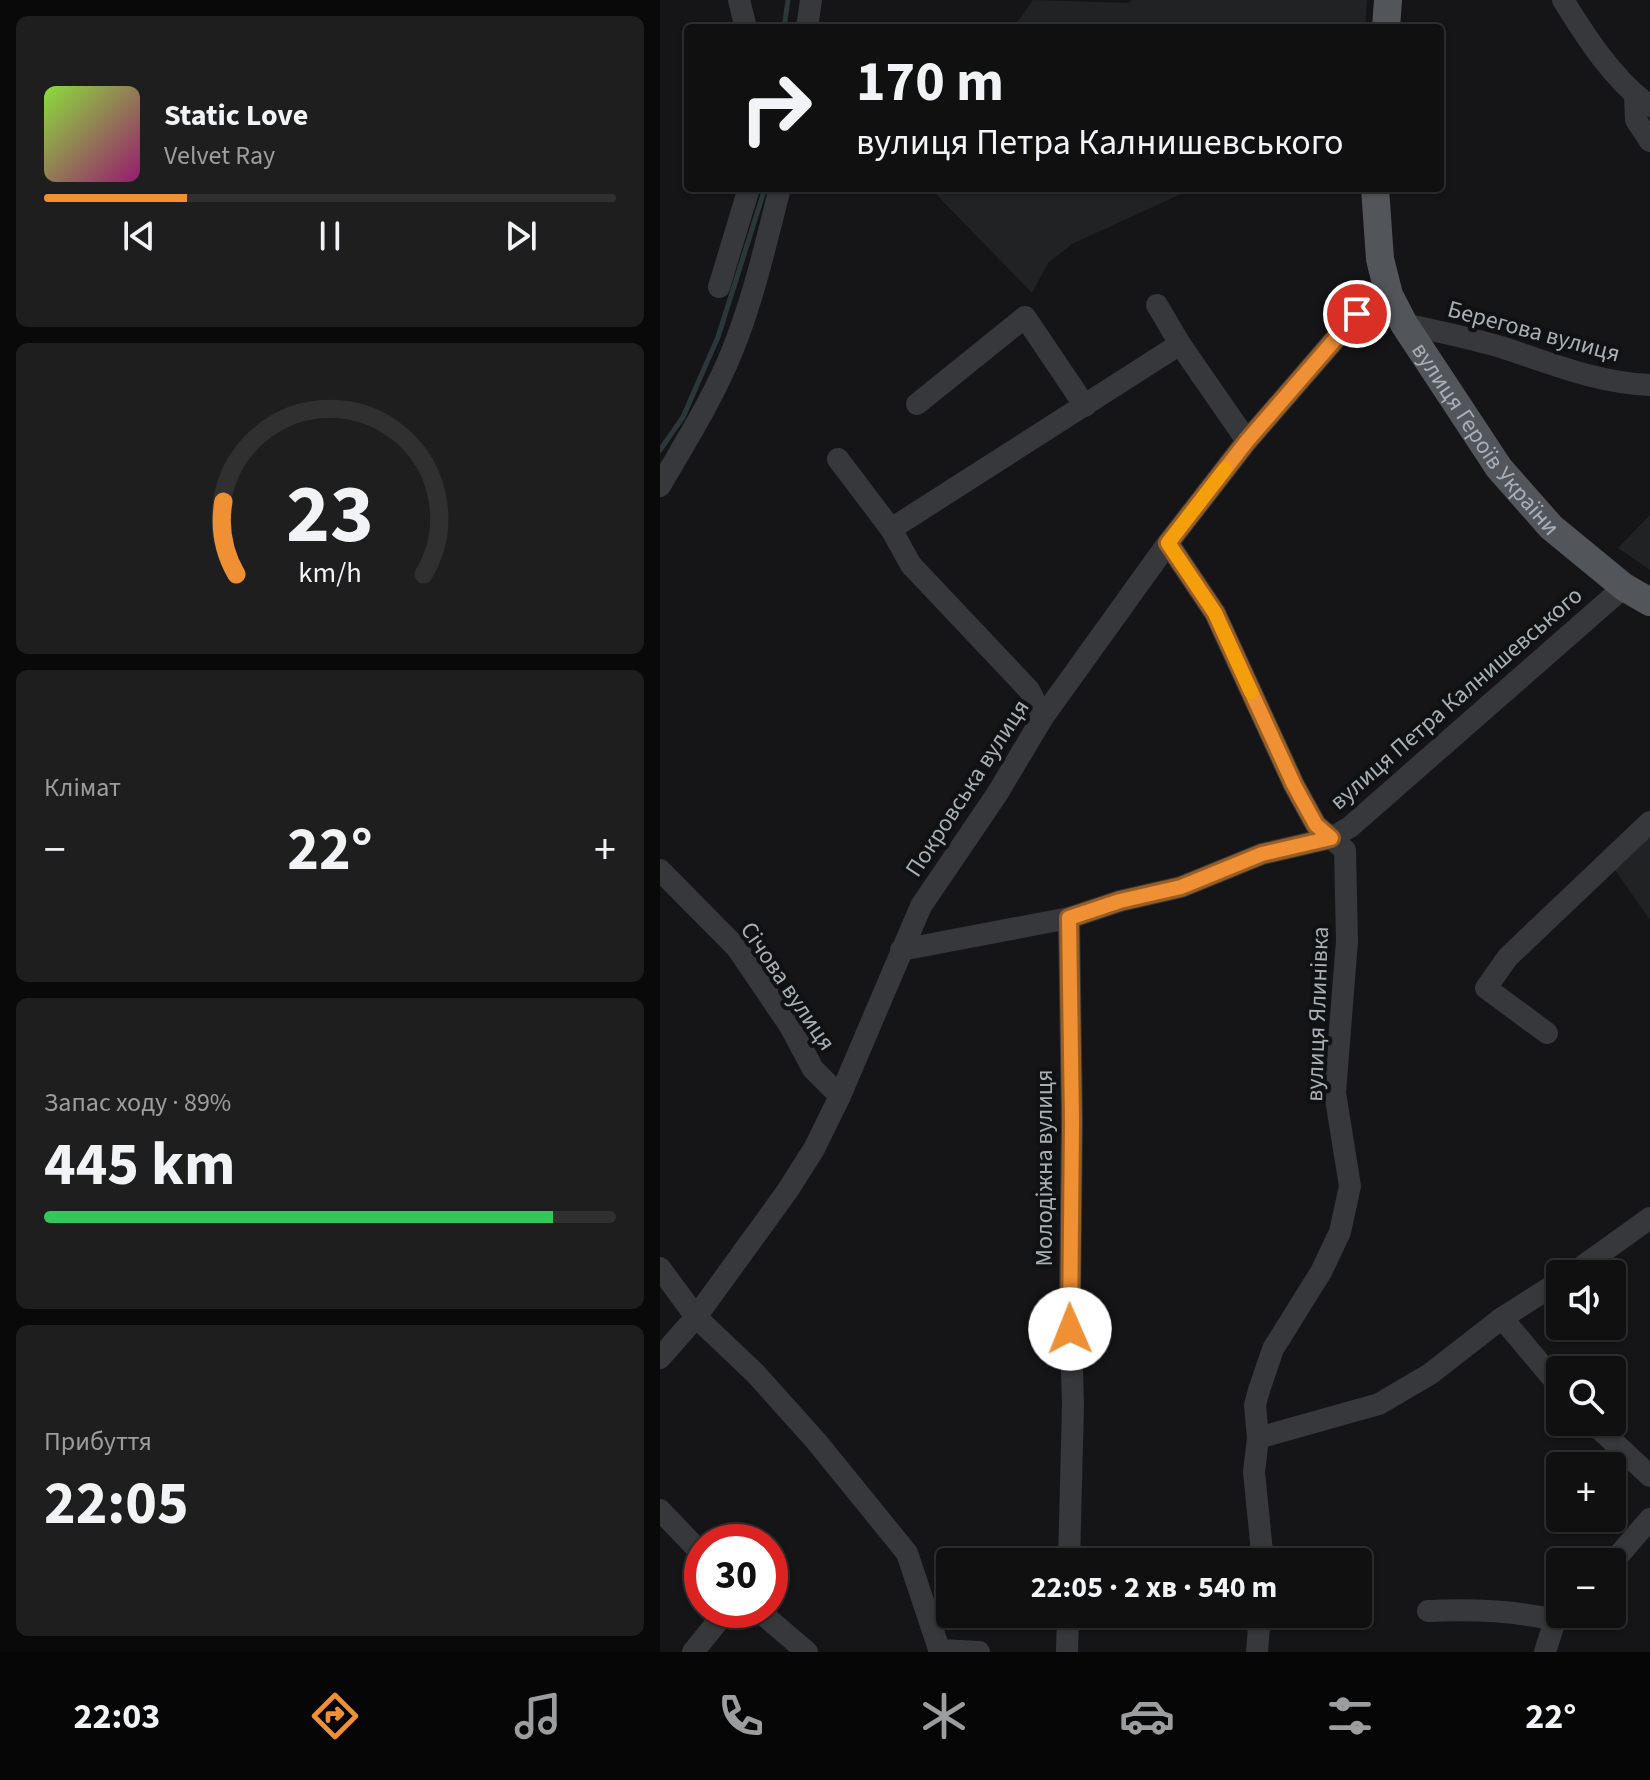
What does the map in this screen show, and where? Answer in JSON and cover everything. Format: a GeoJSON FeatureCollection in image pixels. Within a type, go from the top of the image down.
{"type":"FeatureCollection","features":[{"type":"Feature","properties":{"kind":"main road"},"geometry":{"type":"LineString","coordinates":[[1386,24],[1388,0]]}},
{"type":"Feature","properties":{"kind":"main road","name":"вулиця Героїв України"},"geometry":{"type":"LineString","coordinates":[[1375,192],[1380,259],[1389,295],[1404,324],[1499,468],[1551,527],[1624,587],[1650,602]]}},
{"type":"Feature","properties":{"kind":"street"},"geometry":{"type":"LineString","coordinates":[[739,0],[745,24]]}},
{"type":"Feature","properties":{"kind":"street"},"geometry":{"type":"LineString","coordinates":[[808,24],[811,0]]}},
{"type":"Feature","properties":{"kind":"street"},"geometry":{"type":"LineString","coordinates":[[1563,0],[1610,66],[1642,101],[1636,120],[1650,141]]}},
{"type":"Feature","properties":{"kind":"street"},"geometry":{"type":"LineString","coordinates":[[719,287],[748,192]]}},
{"type":"Feature","properties":{"kind":"street"},"geometry":{"type":"LineString","coordinates":[[660,486],[704,411],[733,349],[755,284],[779,192]]}},
{"type":"Feature","properties":{"kind":"street","name":"Покровська вулиця"},"geometry":{"type":"LineString","coordinates":[[660,1358],[696,1317],[814,1149],[840,1096],[921,906],[997,794],[1043,717],[1168,543],[1247,441],[1357,314],[1389,295]]}},
{"type":"Feature","properties":{"kind":"street"},"geometry":{"type":"LineString","coordinates":[[1157,305],[1247,441]]}},
{"type":"Feature","properties":{"kind":"street"},"geometry":{"type":"LineString","coordinates":[[917,404],[1025,317],[1085,406]]}},
{"type":"Feature","properties":{"kind":"street","name":"Берегова вулиця"},"geometry":{"type":"LineString","coordinates":[[1404,324],[1502,348],[1568,371],[1628,384],[1650,385]]}},
{"type":"Feature","properties":{"kind":"street"},"geometry":{"type":"LineString","coordinates":[[891,529],[1180,344]]}},
{"type":"Feature","properties":{"kind":"street"},"geometry":{"type":"LineString","coordinates":[[838,459],[891,529],[911,565],[1029,690],[1043,717]]}},
{"type":"Feature","properties":{"kind":"street","name":"вулиця Ялинівка"},"geometry":{"type":"LineString","coordinates":[[1168,543],[1215,613],[1294,785],[1316,825],[1345,850],[1347,941],[1335,1093],[1350,1186],[1340,1232],[1321,1272],[1273,1349],[1255,1405],[1258,1438],[1254,1472],[1262,1548]]}},
{"type":"Feature","properties":{"kind":"street","name":"вулиця Петра Калнишевського"},"geometry":{"type":"LineString","coordinates":[[901,950],[1069,918],[1120,901],[1181,887],[1262,854],[1331,838],[1350,827],[1624,587]]}},
{"type":"Feature","properties":{"kind":"street"},"geometry":{"type":"LineString","coordinates":[[1547,1033],[1486,988],[1508,957],[1650,822]]}},
{"type":"Feature","properties":{"kind":"street","name":"Січова вулиця"},"geometry":{"type":"LineString","coordinates":[[660,870],[737,948],[790,1026],[813,1069],[840,1096]]}},
{"type":"Feature","properties":{"kind":"street","name":"Молодіжна вулиця"},"geometry":{"type":"LineString","coordinates":[[1069,918],[1073,1405],[1069,1548]]}},
{"type":"Feature","properties":{"kind":"street"},"geometry":{"type":"LineString","coordinates":[[1592,1260],[1650,1218]]}},
{"type":"Feature","properties":{"kind":"street"},"geometry":{"type":"LineString","coordinates":[[660,1268],[696,1317],[756,1374],[806,1429],[907,1553],[940,1651],[979,1652]]}},
{"type":"Feature","properties":{"kind":"street"},"geometry":{"type":"LineString","coordinates":[[1258,1438],[1379,1404],[1430,1374],[1502,1318],[1546,1290]]}},
{"type":"Feature","properties":{"kind":"street"},"geometry":{"type":"LineString","coordinates":[[1502,1318],[1546,1370]]}},
{"type":"Feature","properties":{"kind":"street"},"geometry":{"type":"LineString","coordinates":[[1607,1436],[1650,1476]]}},
{"type":"Feature","properties":{"kind":"street"},"geometry":{"type":"LineString","coordinates":[[660,1510],[684,1535]]}},
{"type":"Feature","properties":{"kind":"street"},"geometry":{"type":"LineString","coordinates":[[1625,1548],[1650,1519]]}},
{"type":"Feature","properties":{"kind":"street"},"geometry":{"type":"LineString","coordinates":[[1428,1611],[1469,1609],[1546,1616]]}},
{"type":"Feature","properties":{"kind":"street"},"geometry":{"type":"LineString","coordinates":[[693,1652],[712,1628]]}},
{"type":"Feature","properties":{"kind":"street"},"geometry":{"type":"LineString","coordinates":[[779,1628],[807,1652]]}},
{"type":"Feature","properties":{"kind":"street"},"geometry":{"type":"LineString","coordinates":[[1067,1652],[1068,1628]]}},
{"type":"Feature","properties":{"kind":"street"},"geometry":{"type":"LineString","coordinates":[[1257,1652],[1259,1628]]}},
{"type":"Feature","properties":{"kind":"street"},"geometry":{"type":"LineString","coordinates":[[1545,1652],[1555,1628]]}},
{"type":"Feature","properties":{"kind":"shaded area"},"geometry":{"type":"Polygon","coordinates":[[[1033,0],[1128,3],[1133,0],[1367,0],[1365,24],[1017,23],[1033,0]]]}},
{"type":"Feature","properties":{"kind":"shaded area"},"geometry":{"type":"Polygon","coordinates":[[[934,192],[1185,192],[1072,244],[1048,263],[1032,293],[934,192]]]}},
{"type":"Feature","properties":{"kind":"shaded area"},"geometry":{"type":"Polygon","coordinates":[[[1650,515],[1650,570],[1618,548],[1650,515]]]}},
{"type":"Feature","properties":{"kind":"shaded area"},"geometry":{"type":"Polygon","coordinates":[[[1650,828],[1650,920],[1613,867],[1650,828]]]}},
{"type":"Feature","properties":{"kind":"waterway"},"geometry":{"type":"LineString","coordinates":[[785,24],[788,0]]}},
{"type":"Feature","properties":{"kind":"waterway"},"geometry":{"type":"LineString","coordinates":[[660,450],[683,417],[718,337],[764,192]]}},
{"type":"Feature","properties":{"kind":"slow traffic"},"geometry":{"type":"LineString","coordinates":[[1225,469],[1168,543],[1215,613],[1251,692]]}},
{"type":"Feature","properties":{"kind":"route"},"geometry":{"type":"LineString","coordinates":[[1070,1329],[1072,1121],[1069,918],[1120,901],[1181,887],[1262,854],[1331,838],[1316,825],[1294,785],[1215,613],[1168,543],[1247,441],[1357,314]]}}]}
